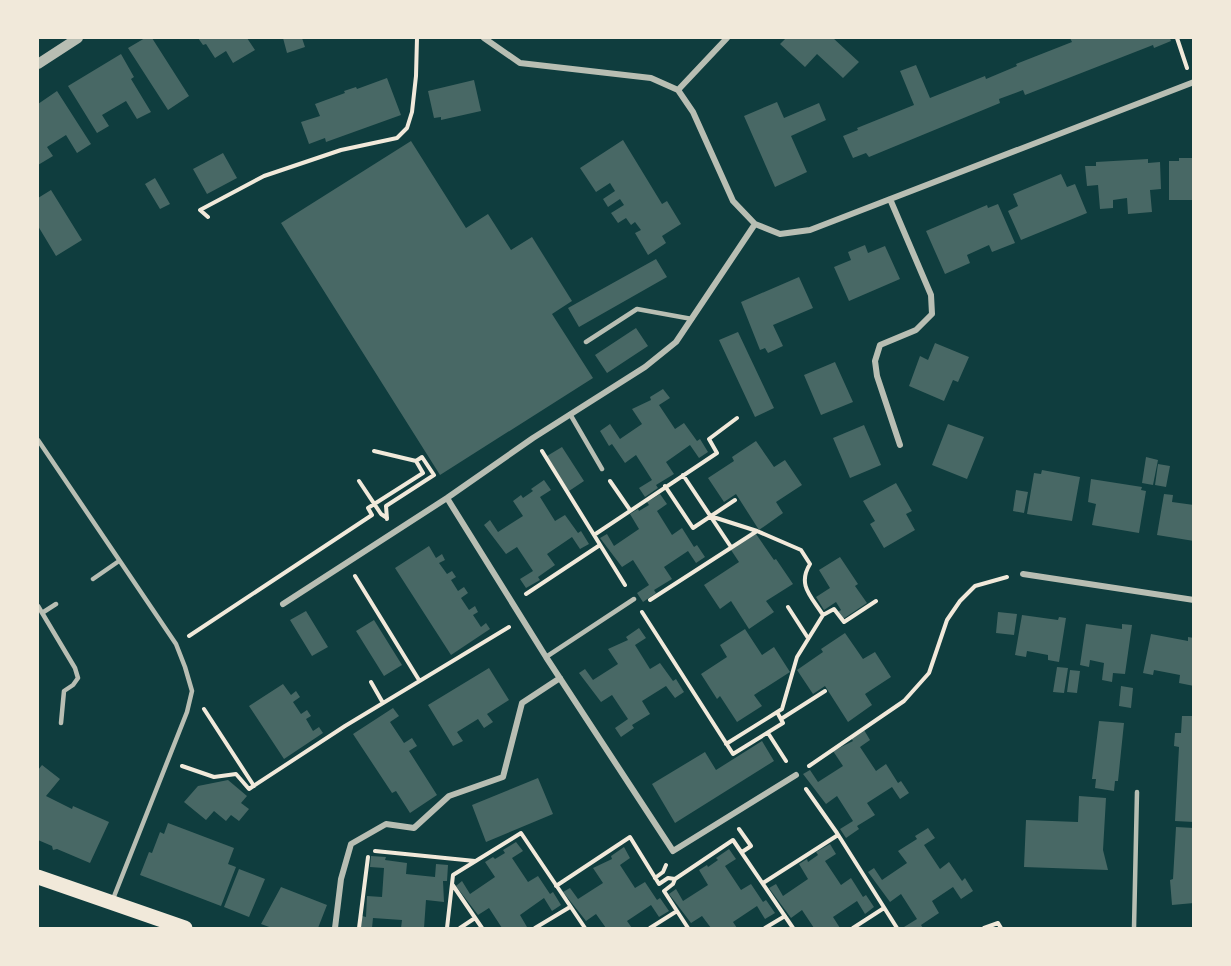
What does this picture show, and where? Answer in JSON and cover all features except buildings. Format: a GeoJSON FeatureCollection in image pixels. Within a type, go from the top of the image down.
{"type":"FeatureCollection","features":[{"type":"Feature","properties":{"kind":"main road"},"geometry":{"type":"LineString","coordinates":[[38,877],[185,928]]}},
{"type":"Feature","properties":{"kind":"street"},"geometry":{"type":"LineString","coordinates":[[38,64],[78,38]]}},
{"type":"Feature","properties":{"kind":"street"},"geometry":{"type":"LineString","coordinates":[[484,38],[520,63],[651,78],[678,90],[693,112],[733,201],[755,224],[780,234],[810,230],[1193,82]]}},
{"type":"Feature","properties":{"kind":"street"},"geometry":{"type":"LineString","coordinates":[[678,90],[727,38]]}},
{"type":"Feature","properties":{"kind":"street"},"geometry":{"type":"LineString","coordinates":[[890,199],[932,295],[932,314],[916,330],[880,345],[875,361],[877,376],[900,444]]}},
{"type":"Feature","properties":{"kind":"street"},"geometry":{"type":"LineString","coordinates":[[283,604],[447,498],[533,438],[645,367],[676,342],[755,224]]}},
{"type":"Feature","properties":{"kind":"street"},"geometry":{"type":"LineString","coordinates":[[447,498],[546,657],[673,851],[796,774]]}},
{"type":"Feature","properties":{"kind":"street"},"geometry":{"type":"LineString","coordinates":[[1023,574],[1194,600]]}},
{"type":"Feature","properties":{"kind":"street"},"geometry":{"type":"LineString","coordinates":[[335,928],[341,879],[351,844],[386,824],[414,828],[449,796],[503,777],[522,703],[560,678]]}},
{"type":"Feature","properties":{"kind":"lane"},"geometry":{"type":"LineString","coordinates":[[586,342],[637,309],[692,319]]}},
{"type":"Feature","properties":{"kind":"lane"},"geometry":{"type":"LineString","coordinates":[[570,414],[602,470]]}},
{"type":"Feature","properties":{"kind":"lane"},"geometry":{"type":"LineString","coordinates":[[38,440],[176,644],[192,691],[187,712],[111,904]]}},
{"type":"Feature","properties":{"kind":"lane"},"geometry":{"type":"LineString","coordinates":[[93,579],[119,561]]}},
{"type":"Feature","properties":{"kind":"lane"},"geometry":{"type":"LineString","coordinates":[[546,657],[634,599]]}},
{"type":"Feature","properties":{"kind":"lane"},"geometry":{"type":"LineString","coordinates":[[42,613],[56,604]]}},
{"type":"Feature","properties":{"kind":"lane"},"geometry":{"type":"LineString","coordinates":[[38,606],[75,668],[78,678],[64,691],[61,723]]}},
{"type":"Feature","properties":{"kind":"lane"},"geometry":{"type":"LineString","coordinates":[[1134,928],[1137,792]]}},
{"type":"Feature","properties":{"kind":"path"},"geometry":{"type":"LineString","coordinates":[[208,217],[200,210],[264,176],[341,150],[397,138],[407,128],[412,112],[417,38]]}},
{"type":"Feature","properties":{"kind":"path"},"geometry":{"type":"LineString","coordinates":[[1177,38],[1193,82]]}},
{"type":"Feature","properties":{"kind":"path"},"geometry":{"type":"LineString","coordinates":[[594,535],[717,453],[709,439],[737,418]]}},
{"type":"Feature","properties":{"kind":"path"},"geometry":{"type":"LineString","coordinates":[[533,438],[733,754],[783,723],[777,712]]}},
{"type":"Feature","properties":{"kind":"path"},"geometry":{"type":"LineString","coordinates":[[176,644],[372,515],[368,508],[423,473],[416,461],[374,451]]}},
{"type":"Feature","properties":{"kind":"path"},"geometry":{"type":"LineString","coordinates":[[386,506],[434,475],[422,457],[416,461]]}},
{"type":"Feature","properties":{"kind":"path"},"geometry":{"type":"LineString","coordinates":[[602,470],[630,510]]}},
{"type":"Feature","properties":{"kind":"path"},"geometry":{"type":"LineString","coordinates":[[683,475],[731,547]]}},
{"type":"Feature","properties":{"kind":"path"},"geometry":{"type":"LineString","coordinates":[[359,481],[381,514]]}},
{"type":"Feature","properties":{"kind":"path"},"geometry":{"type":"LineString","coordinates":[[665,486],[693,528],[735,500]]}},
{"type":"Feature","properties":{"kind":"path"},"geometry":{"type":"LineString","coordinates":[[710,516],[757,531],[801,550],[810,564],[804,573],[803,582],[822,615]]}},
{"type":"Feature","properties":{"kind":"path"},"geometry":{"type":"LineString","coordinates":[[639,608],[757,531]]}},
{"type":"Feature","properties":{"kind":"path"},"geometry":{"type":"LineString","coordinates":[[512,603],[600,545]]}},
{"type":"Feature","properties":{"kind":"path"},"geometry":{"type":"LineString","coordinates":[[346,563],[419,680]]}},
{"type":"Feature","properties":{"kind":"path"},"geometry":{"type":"LineString","coordinates":[[796,774],[904,701],[929,673],[947,620],[960,601],[975,586],[999,578],[1023,574]]}},
{"type":"Feature","properties":{"kind":"path"},"geometry":{"type":"LineString","coordinates":[[726,744],[782,709],[797,657],[822,615],[834,609],[844,622],[876,601]]}},
{"type":"Feature","properties":{"kind":"path"},"geometry":{"type":"LineString","coordinates":[[788,607],[808,638]]}},
{"type":"Feature","properties":{"kind":"path"},"geometry":{"type":"LineString","coordinates":[[168,760],[214,777],[236,774],[249,789],[419,680],[522,619]]}},
{"type":"Feature","properties":{"kind":"path"},"geometry":{"type":"LineString","coordinates":[[371,682],[383,703]]}},
{"type":"Feature","properties":{"kind":"path"},"geometry":{"type":"LineString","coordinates":[[192,691],[254,786]]}},
{"type":"Feature","properties":{"kind":"path"},"geometry":{"type":"LineString","coordinates":[[781,719],[825,691]]}},
{"type":"Feature","properties":{"kind":"path"},"geometry":{"type":"LineString","coordinates":[[768,733],[837,833],[897,928]]}},
{"type":"Feature","properties":{"kind":"path"},"geometry":{"type":"LineString","coordinates":[[730,816],[751,846],[742,852]]}},
{"type":"Feature","properties":{"kind":"path"},"geometry":{"type":"LineString","coordinates":[[447,928],[453,875],[521,833],[585,928]]}},
{"type":"Feature","properties":{"kind":"path"},"geometry":{"type":"LineString","coordinates":[[762,883],[838,835]]}},
{"type":"Feature","properties":{"kind":"path"},"geometry":{"type":"LineString","coordinates":[[556,886],[630,837],[659,885],[668,878],[675,879]]}},
{"type":"Feature","properties":{"kind":"path"},"geometry":{"type":"LineString","coordinates":[[688,928],[664,891],[673,884],[675,879],[733,840],[793,928]]}},
{"type":"Feature","properties":{"kind":"path"},"geometry":{"type":"LineString","coordinates":[[359,928],[368,850],[476,861]]}},
{"type":"Feature","properties":{"kind":"path"},"geometry":{"type":"LineString","coordinates":[[452,884],[482,928]]}},
{"type":"Feature","properties":{"kind":"path"},"geometry":{"type":"LineString","coordinates":[[536,928],[570,907]]}},
{"type":"Feature","properties":{"kind":"path"},"geometry":{"type":"LineString","coordinates":[[853,928],[884,908]]}},
{"type":"Feature","properties":{"kind":"path"},"geometry":{"type":"LineString","coordinates":[[650,928],[677,911]]}},
{"type":"Feature","properties":{"kind":"path"},"geometry":{"type":"LineString","coordinates":[[765,928],[785,916]]}},
{"type":"Feature","properties":{"kind":"path"},"geometry":{"type":"LineString","coordinates":[[460,928],[475,918]]}},
{"type":"Feature","properties":{"kind":"path"},"geometry":{"type":"LineString","coordinates":[[984,928],[998,923],[1001,928]]}}]}
